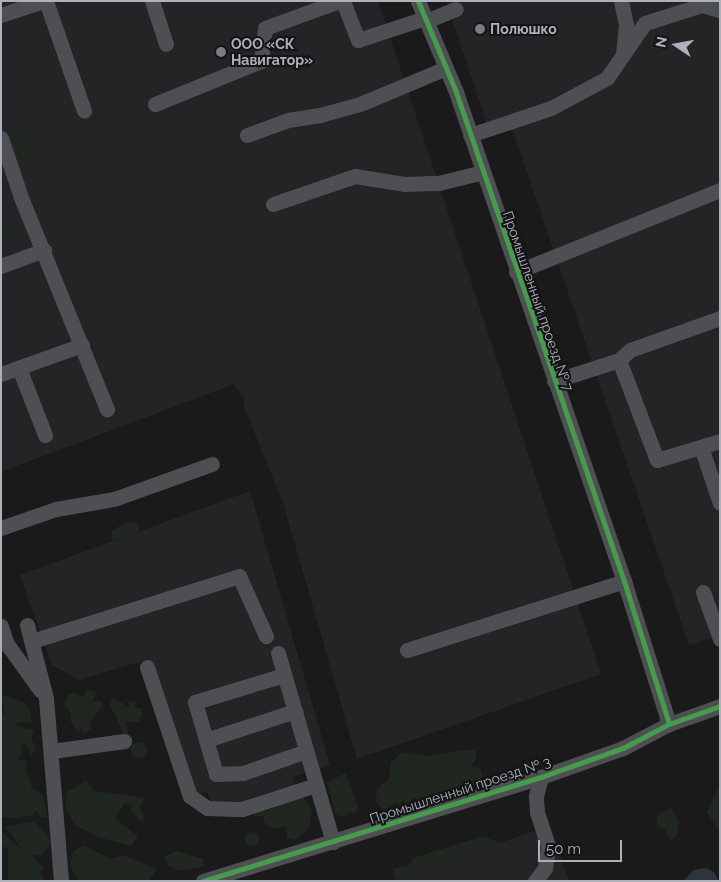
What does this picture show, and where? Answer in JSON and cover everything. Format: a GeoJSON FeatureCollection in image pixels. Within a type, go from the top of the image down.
{"type":"FeatureCollection","features":[{"type":"Feature","properties":{"kind":"street"},"geometry":{"type":"LineString","coordinates":[[1,15],[45,1],[84,110]]}},
{"type":"Feature","properties":{"kind":"street"},"geometry":{"type":"LineString","coordinates":[[152,1],[166,44]]}},
{"type":"Feature","properties":{"kind":"street"},"geometry":{"type":"LineString","coordinates":[[155,104],[262,61],[265,28],[339,1]]}},
{"type":"Feature","properties":{"kind":"street"},"geometry":{"type":"LineString","coordinates":[[343,1],[358,40],[456,9]]}},
{"type":"Feature","properties":{"kind":"street"},"geometry":{"type":"LineString","coordinates":[[621,1],[626,25],[623,54]]}},
{"type":"Feature","properties":{"kind":"street","name":"Промышленный проезд № 7"},"geometry":{"type":"LineString","coordinates":[[419,2],[446,68],[483,172],[624,581],[669,724]]}},
{"type":"Feature","properties":{"kind":"street"},"geometry":{"type":"LineString","coordinates":[[470,135],[551,108],[607,78],[645,23],[702,5],[720,10]]}},
{"type":"Feature","properties":{"kind":"street"},"geometry":{"type":"LineString","coordinates":[[247,135],[288,120],[320,116],[360,104],[446,68]]}},
{"type":"Feature","properties":{"kind":"street"},"geometry":{"type":"LineString","coordinates":[[1,138],[22,200],[44,250],[107,409]]}},
{"type":"Feature","properties":{"kind":"street"},"geometry":{"type":"LineString","coordinates":[[273,204],[355,176],[405,184],[439,183],[483,172]]}},
{"type":"Feature","properties":{"kind":"street"},"geometry":{"type":"LineString","coordinates":[[516,272],[720,190]]}},
{"type":"Feature","properties":{"kind":"street"},"geometry":{"type":"LineString","coordinates":[[1,266],[44,250]]}},
{"type":"Feature","properties":{"kind":"street"},"geometry":{"type":"LineString","coordinates":[[554,381],[620,360],[630,350],[720,318]]}},
{"type":"Feature","properties":{"kind":"street"},"geometry":{"type":"LineString","coordinates":[[1,374],[82,345]]}},
{"type":"Feature","properties":{"kind":"street"},"geometry":{"type":"LineString","coordinates":[[620,360],[657,460],[720,441]]}},
{"type":"Feature","properties":{"kind":"street"},"geometry":{"type":"LineString","coordinates":[[19,368],[45,435]]}},
{"type":"Feature","properties":{"kind":"street"},"geometry":{"type":"LineString","coordinates":[[700,447],[720,503]]}},
{"type":"Feature","properties":{"kind":"street"},"geometry":{"type":"LineString","coordinates":[[1,528],[56,509],[114,499],[212,464]]}},
{"type":"Feature","properties":{"kind":"street"},"geometry":{"type":"LineString","coordinates":[[32,641],[239,576],[266,636]]}},
{"type":"Feature","properties":{"kind":"street"},"geometry":{"type":"LineString","coordinates":[[407,650],[624,581]]}},
{"type":"Feature","properties":{"kind":"street"},"geometry":{"type":"LineString","coordinates":[[704,592],[716,615],[720,639]]}},
{"type":"Feature","properties":{"kind":"street"},"geometry":{"type":"LineString","coordinates":[[27,625],[46,698],[52,751],[61,881]]}},
{"type":"Feature","properties":{"kind":"street"},"geometry":{"type":"LineString","coordinates":[[1,626],[7,644],[46,698]]}},
{"type":"Feature","properties":{"kind":"street"},"geometry":{"type":"LineString","coordinates":[[278,653],[333,842]]}},
{"type":"Feature","properties":{"kind":"street"},"geometry":{"type":"LineString","coordinates":[[147,667],[190,796],[207,808],[242,809],[316,785]]}},
{"type":"Feature","properties":{"kind":"street"},"geometry":{"type":"LineString","coordinates":[[284,675],[195,702],[216,774],[243,773],[306,751]]}},
{"type":"Feature","properties":{"kind":"street","name":"Промышленный проезд № 3"},"geometry":{"type":"LineString","coordinates":[[203,881],[541,777],[623,748],[669,724],[720,706]]}},
{"type":"Feature","properties":{"kind":"street"},"geometry":{"type":"LineString","coordinates":[[206,740],[295,712]]}},
{"type":"Feature","properties":{"kind":"street"},"geometry":{"type":"LineString","coordinates":[[52,751],[124,741]]}},
{"type":"Feature","properties":{"kind":"street"},"geometry":{"type":"LineString","coordinates":[[535,881],[546,875],[548,846],[536,796],[541,777]]}},
{"type":"Feature","properties":{"kind":"shaded area"},"geometry":{"type":"Polygon","coordinates":[[[1,1],[378,1],[601,674],[357,759],[283,503],[243,404],[245,399],[234,384],[1,472],[1,1]]]}},
{"type":"Feature","properties":{"kind":"shaded area"},"geometry":{"type":"Polygon","coordinates":[[[446,1],[720,1],[720,635],[689,645],[510,123],[487,124],[446,1]]]}},
{"type":"Feature","properties":{"kind":"shaded area"},"geometry":{"type":"Polygon","coordinates":[[[11,130],[22,132],[33,166],[24,173],[11,130]]]}},
{"type":"Feature","properties":{"kind":"shaded area"},"geometry":{"type":"Polygon","coordinates":[[[1,213],[14,238],[10,240],[6,232],[1,231],[1,213]]]}},
{"type":"Feature","properties":{"kind":"shaded area"},"geometry":{"type":"Polygon","coordinates":[[[250,491],[330,765],[293,777],[296,785],[241,804],[212,805],[207,791],[196,794],[149,659],[79,680],[52,665],[20,575],[250,491]]]}},
{"type":"Feature","properties":{"kind":"shaded area"},"geometry":{"type":"Polygon","coordinates":[[[136,521],[140,531],[112,541],[112,531],[123,524],[136,521]]]}},
{"type":"Feature","properties":{"kind":"shaded area"},"geometry":{"type":"Polygon","coordinates":[[[87,690],[96,692],[93,702],[100,700],[103,706],[89,723],[91,729],[84,733],[80,728],[79,734],[71,723],[71,712],[64,706],[67,696],[74,692],[83,697],[87,690]]]}},
{"type":"Feature","properties":{"kind":"shaded area"},"geometry":{"type":"Polygon","coordinates":[[[1,694],[25,703],[30,711],[32,723],[19,722],[14,726],[34,730],[31,740],[37,747],[31,755],[25,744],[21,745],[23,755],[16,759],[27,761],[26,770],[32,788],[43,795],[48,818],[40,817],[37,810],[33,815],[16,818],[1,817],[1,712],[5,714],[1,694]]]}},
{"type":"Feature","properties":{"kind":"shaded area"},"geometry":{"type":"Polygon","coordinates":[[[112,699],[123,703],[124,707],[129,706],[127,701],[135,701],[135,707],[142,709],[142,716],[138,722],[126,722],[128,734],[124,734],[110,705],[112,699]]]}},
{"type":"Feature","properties":{"kind":"shaded area"},"geometry":{"type":"Polygon","coordinates":[[[139,742],[145,744],[147,750],[145,756],[139,758],[133,756],[131,750],[133,744],[139,742]]]}},
{"type":"Feature","properties":{"kind":"shaded area"},"geometry":{"type":"Polygon","coordinates":[[[474,749],[477,756],[471,767],[480,768],[484,781],[426,801],[413,798],[406,809],[398,803],[384,810],[376,802],[377,789],[389,779],[391,762],[402,752],[427,756],[474,749]]]}},
{"type":"Feature","properties":{"kind":"shaded area"},"geometry":{"type":"Polygon","coordinates":[[[346,773],[358,808],[356,813],[349,812],[344,817],[335,814],[327,782],[346,773]]]}},
{"type":"Feature","properties":{"kind":"shaded area"},"geometry":{"type":"Polygon","coordinates":[[[86,781],[94,791],[146,798],[139,807],[144,817],[141,822],[131,810],[132,805],[125,803],[115,818],[138,837],[131,846],[98,837],[75,825],[65,807],[67,792],[86,781]]]}},
{"type":"Feature","properties":{"kind":"shaded area"},"geometry":{"type":"Polygon","coordinates":[[[720,784],[720,833],[707,812],[720,784]]]}},
{"type":"Feature","properties":{"kind":"shaded area"},"geometry":{"type":"Polygon","coordinates":[[[304,798],[312,811],[309,829],[295,840],[287,838],[287,827],[272,828],[264,822],[264,816],[254,816],[255,809],[267,811],[293,799],[304,798]]]}},
{"type":"Feature","properties":{"kind":"shaded area"},"geometry":{"type":"Polygon","coordinates":[[[671,808],[679,821],[677,835],[670,841],[665,829],[657,826],[657,815],[671,808]]]}},
{"type":"Feature","properties":{"kind":"shaded area"},"geometry":{"type":"Polygon","coordinates":[[[35,822],[46,833],[51,845],[41,856],[32,855],[44,868],[40,874],[45,881],[8,881],[8,850],[1,845],[1,831],[22,850],[5,826],[35,822]]]}},
{"type":"Feature","properties":{"kind":"shaded area"},"geometry":{"type":"Polygon","coordinates":[[[550,826],[569,881],[396,881],[395,878],[550,826]]]}},
{"type":"Feature","properties":{"kind":"shaded area"},"geometry":{"type":"Polygon","coordinates":[[[249,832],[255,832],[259,839],[255,846],[249,846],[245,842],[245,836],[249,832]]]}},
{"type":"Feature","properties":{"kind":"shaded area"},"geometry":{"type":"Polygon","coordinates":[[[483,836],[500,843],[395,878],[393,869],[409,865],[413,858],[483,836]]]}},
{"type":"Feature","properties":{"kind":"shaded area"},"geometry":{"type":"Polygon","coordinates":[[[84,845],[111,859],[123,855],[157,869],[149,881],[78,881],[70,866],[73,852],[84,845]]]}},
{"type":"Feature","properties":{"kind":"shaded area"},"geometry":{"type":"Polygon","coordinates":[[[176,851],[204,859],[203,866],[179,871],[168,865],[164,857],[176,851]]]}},
{"type":"Feature","properties":{"kind":"shaded area"},"geometry":{"type":"Polygon","coordinates":[[[707,868],[715,873],[718,881],[683,881],[694,870],[707,868]]]}},
{"type":"Feature","properties":{"kind":"cycle path"},"geometry":{"type":"LineString","coordinates":[[418,1],[456,92],[624,581],[669,724]]}},
{"type":"Feature","properties":{"kind":"cycle path"},"geometry":{"type":"LineString","coordinates":[[203,881],[541,777],[623,748],[669,724],[720,706]]}},
{"type":"Feature","properties":{"kind":"place","name":"Полюшко"},"geometry":{"type":"Point","coordinates":[480,29]}},
{"type":"Feature","properties":{"kind":"place","name":"ООО «СК Навигатор»"},"geometry":{"type":"Point","coordinates":[221,52]}}]}
